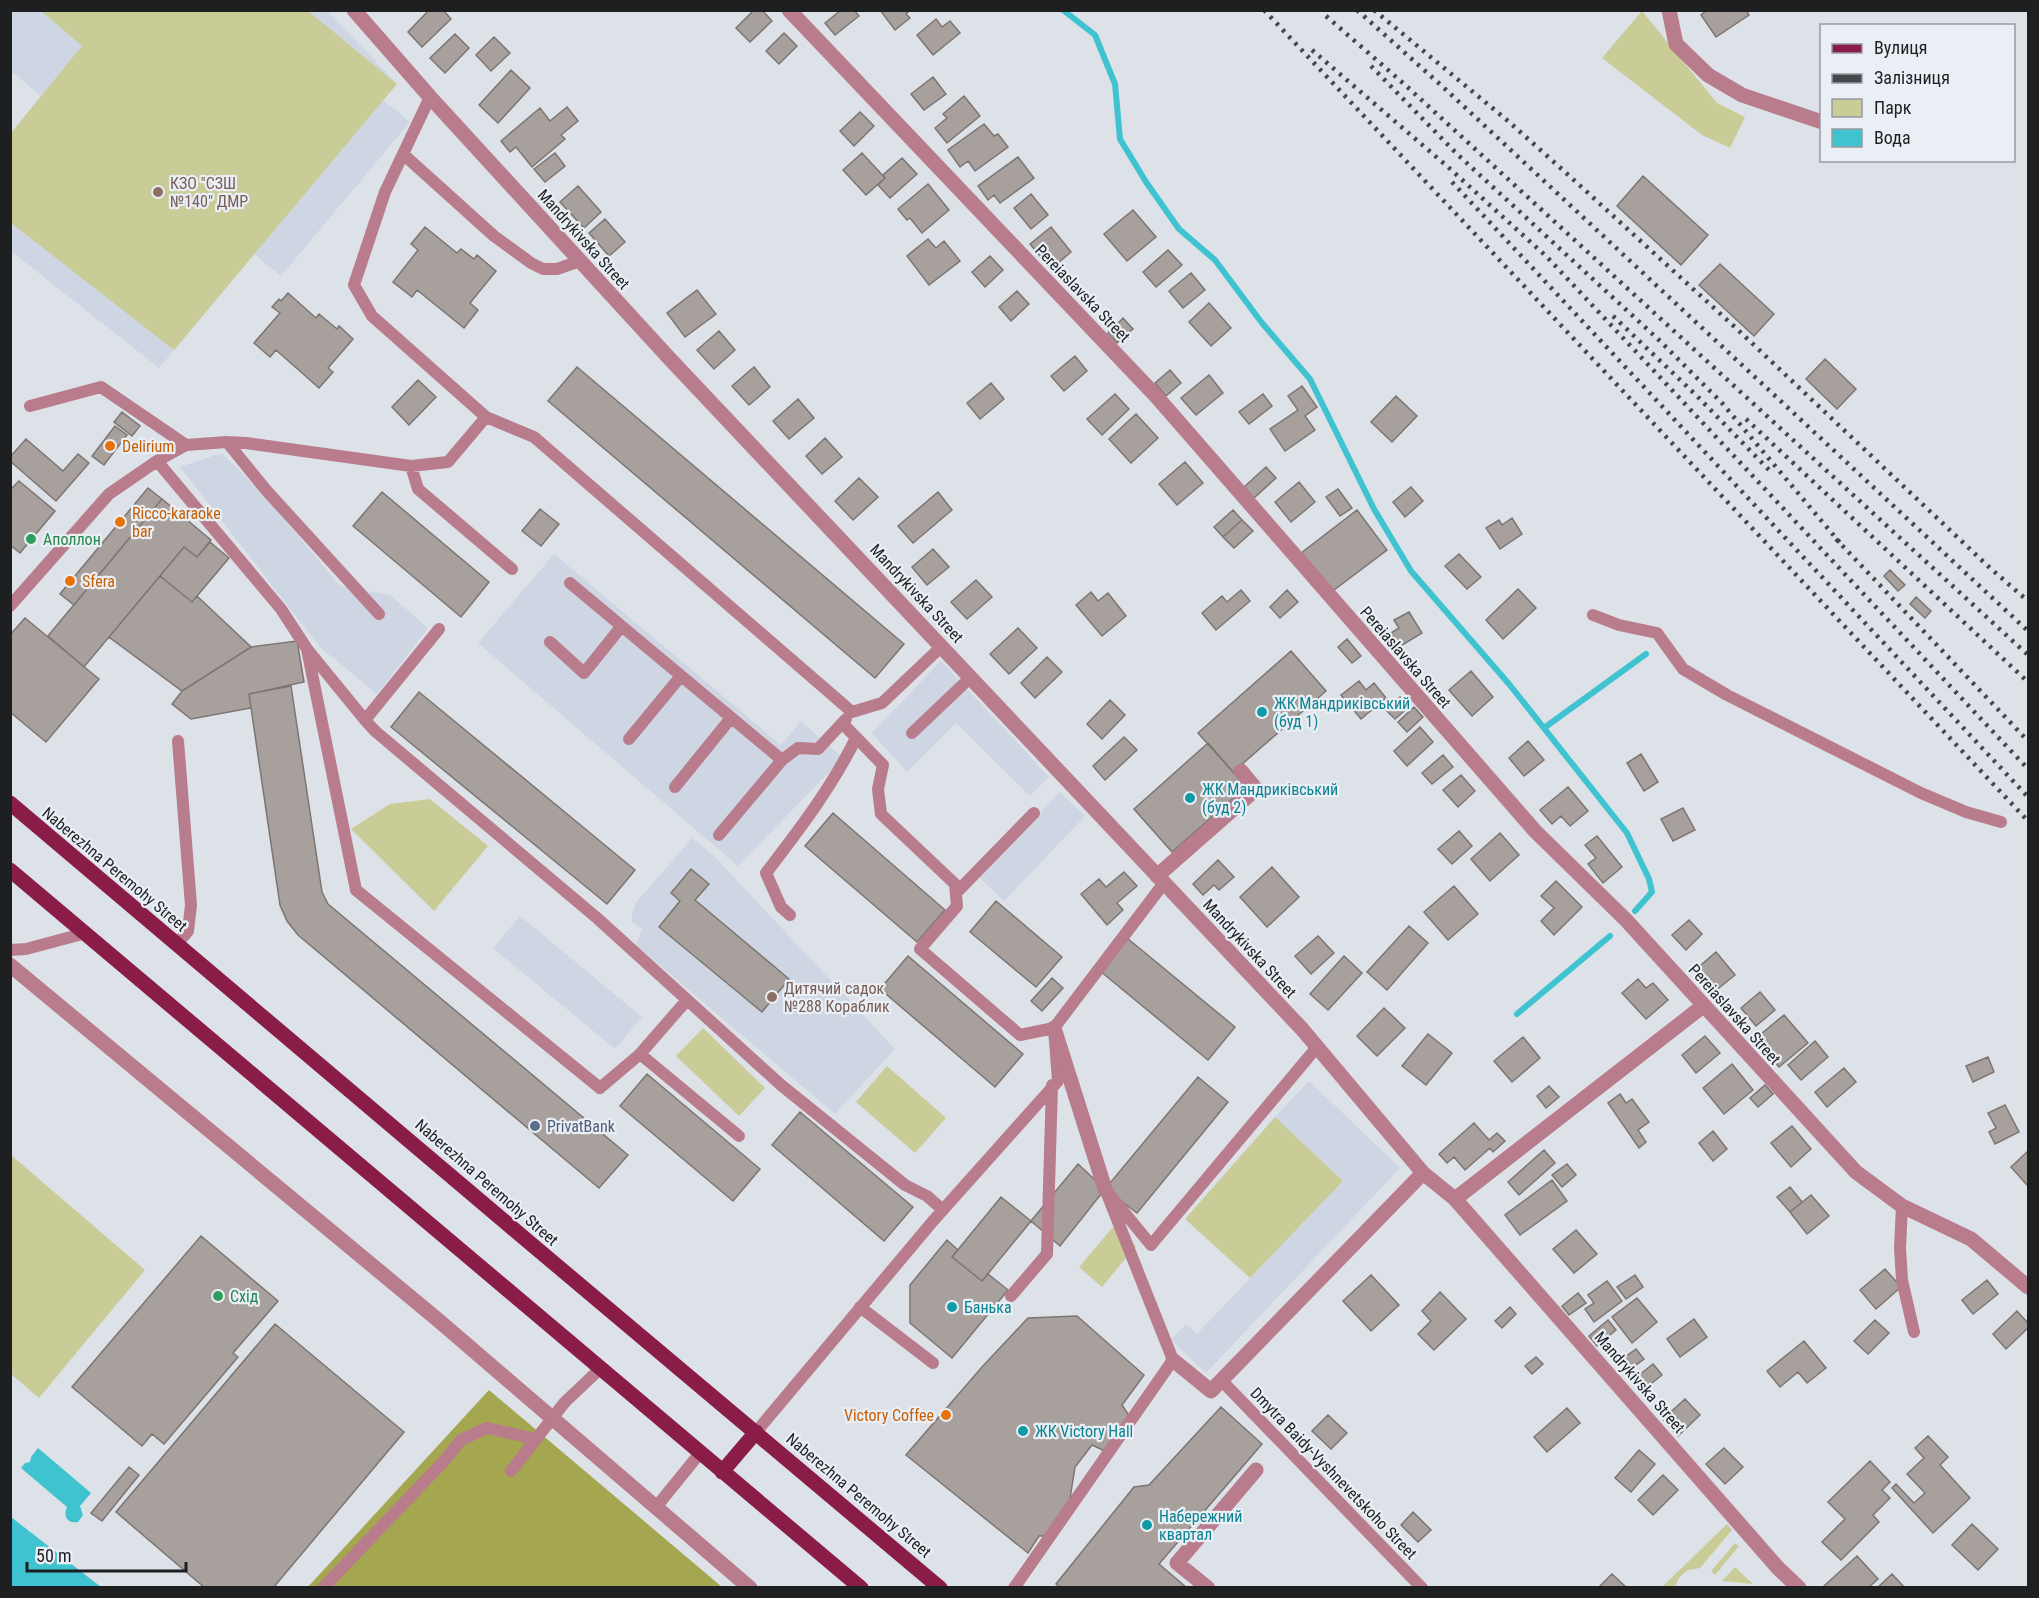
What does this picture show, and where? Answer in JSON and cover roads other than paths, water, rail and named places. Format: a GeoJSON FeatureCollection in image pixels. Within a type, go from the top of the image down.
{"type":"FeatureCollection","features":[{"type":"Feature","properties":{"kind":"main road","name":"Naberezhna Peremohy Street"},"geometry":{"type":"LineString","coordinates":[[10,803],[940,1587]]}},
{"type":"Feature","properties":{"kind":"main road"},"geometry":{"type":"LineString","coordinates":[[10,870],[861,1587]]}},
{"type":"Feature","properties":{"kind":"main road"},"geometry":{"type":"LineString","coordinates":[[722,1472],[756,1432]]}},
{"type":"Feature","properties":{"kind":"street","name":"Mandrykivska Street"},"geometry":{"type":"LineString","coordinates":[[354,10],[430,97],[669,358],[971,676],[1317,1047],[1423,1173],[1455,1199],[1778,1568],[1799,1587]]}},
{"type":"Feature","properties":{"kind":"street","name":"Pereiaslavska Street"},"geometry":{"type":"LineString","coordinates":[[789,10],[1156,396],[1535,831],[1626,920],[1702,1006],[1856,1172],[1902,1206],[1971,1239],[2028,1287]]}},
{"type":"Feature","properties":{"kind":"street"},"geometry":{"type":"LineString","coordinates":[[1669,10],[1676,44],[1708,75],[1742,95],[1820,122]]}},
{"type":"Feature","properties":{"kind":"street"},"geometry":{"type":"LineString","coordinates":[[1161,879],[1256,789],[1240,771]]}},
{"type":"Feature","properties":{"kind":"street"},"geometry":{"type":"LineString","coordinates":[[10,965],[553,1417],[750,1587]]}},
{"type":"Feature","properties":{"kind":"street"},"geometry":{"type":"LineString","coordinates":[[1455,1199],[1702,1006]]}},
{"type":"Feature","properties":{"kind":"street"},"geometry":{"type":"LineString","coordinates":[[1173,1360],[1211,1391],[1423,1173]]}},
{"type":"Feature","properties":{"kind":"street"},"geometry":{"type":"LineString","coordinates":[[1208,1587],[1177,1563],[1256,1470]]}},
{"type":"Feature","properties":{"kind":"lane"},"geometry":{"type":"LineString","coordinates":[[430,97],[385,192],[354,285],[372,316],[486,417],[534,437],[852,712]]}},
{"type":"Feature","properties":{"kind":"lane"},"geometry":{"type":"LineString","coordinates":[[403,154],[494,236],[531,263],[543,269],[557,270],[580,261]]}},
{"type":"Feature","properties":{"kind":"lane"},"geometry":{"type":"LineString","coordinates":[[30,406],[101,387],[186,445]]}},
{"type":"Feature","properties":{"kind":"lane"},"geometry":{"type":"LineString","coordinates":[[10,606],[110,494],[157,461],[186,445],[227,442],[411,466],[448,462],[486,417]]}},
{"type":"Feature","properties":{"kind":"lane"},"geometry":{"type":"LineString","coordinates":[[227,442],[266,490],[379,614]]}},
{"type":"Feature","properties":{"kind":"lane"},"geometry":{"type":"LineString","coordinates":[[157,461],[281,609],[307,649],[375,731],[597,918],[781,1084],[905,1185],[927,1196],[943,1210]]}},
{"type":"Feature","properties":{"kind":"lane"},"geometry":{"type":"LineString","coordinates":[[411,466],[418,489],[512,569]]}},
{"type":"Feature","properties":{"kind":"lane"},"geometry":{"type":"LineString","coordinates":[[570,583],[782,760]]}},
{"type":"Feature","properties":{"kind":"lane"},"geometry":{"type":"LineString","coordinates":[[1593,615],[1619,625],[1657,633],[1683,669],[1727,695],[1921,793],[1966,812],[2001,822]]}},
{"type":"Feature","properties":{"kind":"lane"},"geometry":{"type":"LineString","coordinates":[[550,642],[584,673],[621,627]]}},
{"type":"Feature","properties":{"kind":"lane"},"geometry":{"type":"LineString","coordinates":[[365,720],[439,630]]}},
{"type":"Feature","properties":{"kind":"lane"},"geometry":{"type":"LineString","coordinates":[[719,835],[782,760],[798,748],[818,749],[852,712],[882,703],[942,646]]}},
{"type":"Feature","properties":{"kind":"lane"},"geometry":{"type":"LineString","coordinates":[[307,649],[356,890],[600,1088],[640,1054],[687,1000]]}},
{"type":"Feature","properties":{"kind":"lane"},"geometry":{"type":"LineString","coordinates":[[629,739],[681,676]]}},
{"type":"Feature","properties":{"kind":"lane"},"geometry":{"type":"LineString","coordinates":[[912,733],[971,676]]}},
{"type":"Feature","properties":{"kind":"lane"},"geometry":{"type":"LineString","coordinates":[[675,787],[731,718]]}},
{"type":"Feature","properties":{"kind":"lane"},"geometry":{"type":"LineString","coordinates":[[842,723],[883,765],[879,789],[881,814],[955,884],[957,906],[920,949],[1020,1035],[1054,1028]]}},
{"type":"Feature","properties":{"kind":"lane"},"geometry":{"type":"LineString","coordinates":[[790,915],[782,907],[766,873],[819,802],[842,767],[856,738]]}},
{"type":"Feature","properties":{"kind":"lane"},"geometry":{"type":"LineString","coordinates":[[177,944],[188,931],[191,905],[178,741]]}},
{"type":"Feature","properties":{"kind":"lane"},"geometry":{"type":"LineString","coordinates":[[956,892],[1034,813]]}},
{"type":"Feature","properties":{"kind":"lane"},"geometry":{"type":"LineString","coordinates":[[1011,1296],[1047,1254],[1054,1028],[1161,879]]}},
{"type":"Feature","properties":{"kind":"lane"},"geometry":{"type":"LineString","coordinates":[[10,950],[26,949],[86,933]]}},
{"type":"Feature","properties":{"kind":"lane"},"geometry":{"type":"LineString","coordinates":[[1054,1028],[1113,1213],[1151,1245],[1317,1047]]}},
{"type":"Feature","properties":{"kind":"lane"},"geometry":{"type":"LineString","coordinates":[[756,1432],[943,1210],[1058,1081],[1054,1028]]}},
{"type":"Feature","properties":{"kind":"lane"},"geometry":{"type":"LineString","coordinates":[[640,1054],[739,1136]]}},
{"type":"Feature","properties":{"kind":"lane"},"geometry":{"type":"LineString","coordinates":[[1014,1587],[1173,1360],[1106,1189]]}},
{"type":"Feature","properties":{"kind":"lane"},"geometry":{"type":"LineString","coordinates":[[1902,1206],[1900,1248],[1902,1280],[1914,1332]]}},
{"type":"Feature","properties":{"kind":"lane"},"geometry":{"type":"LineString","coordinates":[[860,1307],[933,1364]]}},
{"type":"Feature","properties":{"kind":"lane"},"geometry":{"type":"LineString","coordinates":[[511,1472],[565,1402],[601,1368]]}},
{"type":"Feature","properties":{"kind":"lane","name":"Dmytra Baidy-Vyshnevetskoho Street"},"geometry":{"type":"LineString","coordinates":[[1222,1381],[1422,1587]]}},
{"type":"Feature","properties":{"kind":"lane"},"geometry":{"type":"LineString","coordinates":[[323,1587],[445,1460],[461,1440],[487,1428],[536,1439]]}},
{"type":"Feature","properties":{"kind":"lane"},"geometry":{"type":"LineString","coordinates":[[657,1506],[700,1453]]}},
{"type":"Feature","properties":{"kind":"water"},"geometry":{"type":"Polygon","coordinates":[[[38,1448],[91,1493],[80,1506],[83,1515],[78,1522],[69,1521],[66,1516],[67,1507],[21,1468],[25,1463],[30,1462],[38,1448]]]}},
{"type":"Feature","properties":{"kind":"water"},"geometry":{"type":"Polygon","coordinates":[[[11,1517],[101,1587],[11,1587],[11,1517]]]}},
{"type":"Feature","properties":{"kind":"waterway"},"geometry":{"type":"LineString","coordinates":[[1063,10],[1095,35],[1115,84],[1120,139],[1146,182],[1179,229],[1215,260],[1262,323],[1310,379],[1374,509],[1411,571],[1509,684],[1627,833],[1649,879],[1652,892],[1635,911]]}},
{"type":"Feature","properties":{"kind":"waterway"},"geometry":{"type":"LineString","coordinates":[[1544,728],[1646,654]]}},
{"type":"Feature","properties":{"kind":"waterway"},"geometry":{"type":"LineString","coordinates":[[1517,1014],[1610,936]]}},
{"type":"Feature","properties":{"kind":"railway"},"geometry":{"type":"LineString","coordinates":[[1264,10],[2028,821]]}},
{"type":"Feature","properties":{"kind":"railway"},"geometry":{"type":"LineString","coordinates":[[1357,10],[1443,87],[2028,631]]}},
{"type":"Feature","properties":{"kind":"railway"},"geometry":{"type":"LineString","coordinates":[[1374,10],[1508,121],[1564,171],[2028,601]]}},
{"type":"Feature","properties":{"kind":"railway"},"geometry":{"type":"LineString","coordinates":[[1326,16],[1403,83],[2028,655]]}},
{"type":"Feature","properties":{"kind":"railway"},"geometry":{"type":"LineString","coordinates":[[1312,50],[1448,167],[1547,257],[2028,769]]}},
{"type":"Feature","properties":{"kind":"railway"},"geometry":{"type":"LineString","coordinates":[[1371,66],[1457,154],[1659,340],[1722,403],[1841,544]]}},
{"type":"Feature","properties":{"kind":"railway"},"geometry":{"type":"LineString","coordinates":[[1452,182],[2028,797]]}},
{"type":"Feature","properties":{"kind":"railway"},"geometry":{"type":"LineString","coordinates":[[1613,316],[1697,396],[1771,472]]}},
{"type":"Feature","properties":{"kind":"railway"},"geometry":{"type":"LineString","coordinates":[[1746,419],[2028,682]]}},
{"type":"Feature","properties":{"kind":"railway"},"geometry":{"type":"LineString","coordinates":[[1836,539],[2028,741]]}},
{"type":"Feature","properties":{"kind":"place","name":"КЗО \"СЗШ №140\" ДМР"},"geometry":{"type":"Point","coordinates":[158,192]}},
{"type":"Feature","properties":{"kind":"place","name":"Delirium"},"geometry":{"type":"Point","coordinates":[110,446]}},
{"type":"Feature","properties":{"kind":"place","name":"Ricco-karaoke bar"},"geometry":{"type":"Point","coordinates":[120,522]}},
{"type":"Feature","properties":{"kind":"place","name":"Аполлон"},"geometry":{"type":"Point","coordinates":[31,539]}},
{"type":"Feature","properties":{"kind":"place","name":"Sfera"},"geometry":{"type":"Point","coordinates":[70,581]}},
{"type":"Feature","properties":{"kind":"place","name":"ЖК Мандриківський (буд 1)"},"geometry":{"type":"Point","coordinates":[1262,712]}},
{"type":"Feature","properties":{"kind":"place","name":"ЖК Мандриківський (буд 2)"},"geometry":{"type":"Point","coordinates":[1190,798]}},
{"type":"Feature","properties":{"kind":"place","name":"Дитячий садок №288 Кораблик"},"geometry":{"type":"Point","coordinates":[772,997]}},
{"type":"Feature","properties":{"kind":"place","name":"PrivatBank"},"geometry":{"type":"Point","coordinates":[535,1126]}},
{"type":"Feature","properties":{"kind":"place","name":"Схід"},"geometry":{"type":"Point","coordinates":[218,1296]}},
{"type":"Feature","properties":{"kind":"place","name":"Банька"},"geometry":{"type":"Point","coordinates":[952,1307]}},
{"type":"Feature","properties":{"kind":"place","name":"Victory Coffee"},"geometry":{"type":"Point","coordinates":[946,1415]}},
{"type":"Feature","properties":{"kind":"place","name":"ЖК Victory Hall"},"geometry":{"type":"Point","coordinates":[1023,1431]}},
{"type":"Feature","properties":{"kind":"place","name":"Набережний квартал"},"geometry":{"type":"Point","coordinates":[1147,1525]}}]}
